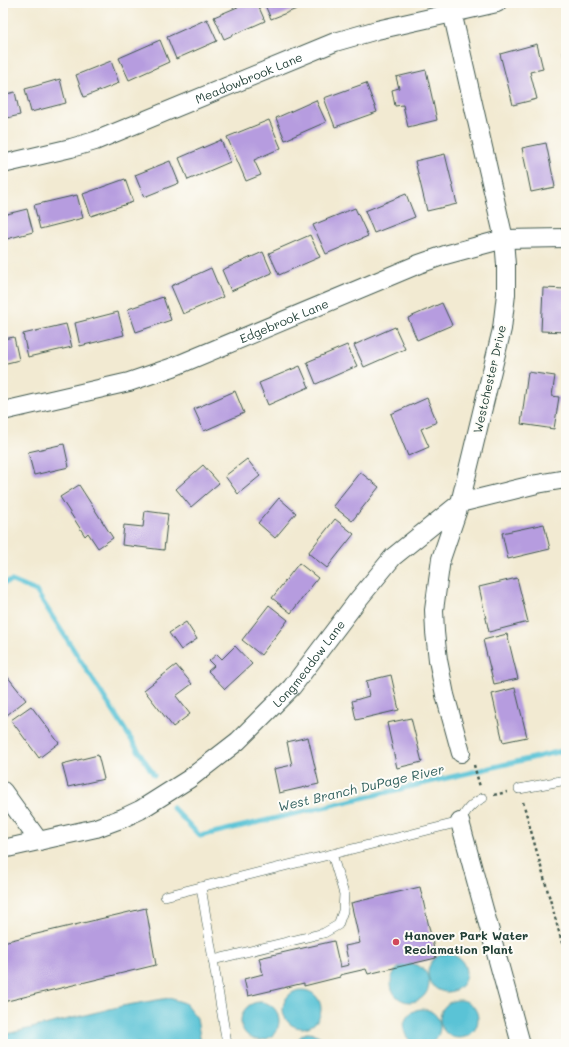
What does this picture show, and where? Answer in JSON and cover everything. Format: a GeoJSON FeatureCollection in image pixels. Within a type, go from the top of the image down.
{"type":"FeatureCollection","features":[{"type":"Feature","properties":{"kind":"street","name":"Meadowbrook Lane"},"geometry":{"type":"LineString","coordinates":[[3,164],[95,141],[335,42],[451,8],[497,3]]}},
{"type":"Feature","properties":{"kind":"street","name":"Westchester Drive"},"geometry":{"type":"LineString","coordinates":[[451,8],[504,239],[506,265],[506,294],[502,329],[460,503],[441,559],[434,610],[438,660],[445,695],[467,757]]}},
{"type":"Feature","properties":{"kind":"street","name":"Edgebrook Lane"},"geometry":{"type":"LineString","coordinates":[[3,411],[128,382],[173,367],[419,264],[445,255],[504,239],[566,238]]}},
{"type":"Feature","properties":{"kind":"street","name":"Longmeadow Lane"},"geometry":{"type":"LineString","coordinates":[[3,849],[96,828],[116,821],[140,810],[189,779],[238,741],[292,687],[357,601],[393,557],[460,503],[537,484],[566,479]]}},
{"type":"Feature","properties":{"kind":"street"},"geometry":{"type":"LineString","coordinates":[[3,791],[39,841]]}},
{"type":"Feature","properties":{"kind":"street"},"geometry":{"type":"LineString","coordinates":[[460,822],[521,1044]]}},
{"type":"Feature","properties":{"kind":"lane"},"geometry":{"type":"LineString","coordinates":[[519,790],[566,780]]}},
{"type":"Feature","properties":{"kind":"lane"},"geometry":{"type":"LineString","coordinates":[[165,896],[460,822],[466,811],[473,803],[483,798]]}},
{"type":"Feature","properties":{"kind":"lane"},"geometry":{"type":"LineString","coordinates":[[213,960],[324,933],[338,925],[343,911],[344,894],[332,854]]}},
{"type":"Feature","properties":{"kind":"lane"},"geometry":{"type":"LineString","coordinates":[[201,887],[228,1044]]}},
{"type":"Feature","properties":{"kind":"path"},"geometry":{"type":"LineString","coordinates":[[467,757],[479,782],[483,798],[519,790],[566,957]]}},
{"type":"Feature","properties":{"kind":"water"},"geometry":{"type":"Polygon","coordinates":[[[447,954],[460,960],[466,973],[460,986],[447,992],[434,986],[428,973],[434,960],[447,954]]]}},
{"type":"Feature","properties":{"kind":"water"},"geometry":{"type":"Polygon","coordinates":[[[410,964],[423,970],[429,983],[423,996],[410,1002],[397,996],[391,983],[397,970],[410,964]]]}},
{"type":"Feature","properties":{"kind":"water"},"geometry":{"type":"Polygon","coordinates":[[[302,990],[315,996],[321,1009],[315,1022],[302,1028],[289,1022],[283,1009],[289,996],[302,990]]]}},
{"type":"Feature","properties":{"kind":"water"},"geometry":{"type":"Polygon","coordinates":[[[169,998],[185,1003],[197,1018],[201,1044],[3,1044],[3,1035],[122,1006],[169,998]]]}},
{"type":"Feature","properties":{"kind":"water"},"geometry":{"type":"Polygon","coordinates":[[[459,1000],[472,1006],[478,1019],[472,1032],[459,1038],[446,1032],[440,1019],[446,1006],[459,1000]]]}},
{"type":"Feature","properties":{"kind":"water"},"geometry":{"type":"Polygon","coordinates":[[[260,1002],[273,1008],[279,1021],[273,1034],[260,1040],[247,1034],[241,1021],[247,1008],[260,1002]]]}},
{"type":"Feature","properties":{"kind":"water"},"geometry":{"type":"Polygon","coordinates":[[[426,1009],[435,1014],[439,1020],[439,1034],[435,1040],[426,1045],[418,1045],[409,1040],[405,1034],[404,1023],[409,1014],[415,1010],[426,1009]]]}},
{"type":"Feature","properties":{"kind":"water"},"geometry":{"type":"Polygon","coordinates":[[[306,1033],[318,1036],[327,1044],[293,1044],[306,1033]]]}},
{"type":"Feature","properties":{"kind":"building"},"geometry":{"type":"Polygon","coordinates":[[[247,3],[257,3],[265,21],[224,39],[214,17],[247,3]]]}},
{"type":"Feature","properties":{"kind":"building"},"geometry":{"type":"Polygon","coordinates":[[[264,3],[312,3],[271,19],[264,3]]]}},
{"type":"Feature","properties":{"kind":"building"},"geometry":{"type":"Polygon","coordinates":[[[207,19],[217,41],[176,59],[167,37],[207,19]]]}},
{"type":"Feature","properties":{"kind":"building"},"geometry":{"type":"Polygon","coordinates":[[[160,40],[169,62],[129,80],[119,58],[160,40]]]}},
{"type":"Feature","properties":{"kind":"building"},"geometry":{"type":"Polygon","coordinates":[[[537,44],[543,69],[530,72],[537,99],[513,105],[500,54],[537,44]]]}},
{"type":"Feature","properties":{"kind":"building"},"geometry":{"type":"Polygon","coordinates":[[[563,45],[566,45],[566,70],[564,70],[563,45]]]}},
{"type":"Feature","properties":{"kind":"building"},"geometry":{"type":"Polygon","coordinates":[[[111,61],[119,83],[84,97],[76,75],[111,61]]]}},
{"type":"Feature","properties":{"kind":"building"},"geometry":{"type":"Polygon","coordinates":[[[426,70],[437,120],[408,127],[403,105],[395,106],[392,90],[399,88],[396,77],[426,70]]]}},
{"type":"Feature","properties":{"kind":"building"},"geometry":{"type":"Polygon","coordinates":[[[60,79],[66,103],[31,112],[25,89],[60,79]]]}},
{"type":"Feature","properties":{"kind":"building"},"geometry":{"type":"Polygon","coordinates":[[[366,83],[377,112],[335,127],[324,98],[366,83]]]}},
{"type":"Feature","properties":{"kind":"building"},"geometry":{"type":"Polygon","coordinates":[[[15,92],[20,115],[3,119],[3,95],[15,92]]]}},
{"type":"Feature","properties":{"kind":"building"},"geometry":{"type":"Polygon","coordinates":[[[316,100],[326,122],[285,140],[276,118],[316,100]]]}},
{"type":"Feature","properties":{"kind":"building"},"geometry":{"type":"Polygon","coordinates":[[[269,120],[281,148],[254,160],[261,175],[246,181],[227,137],[269,120]]]}},
{"type":"Feature","properties":{"kind":"building"},"geometry":{"type":"Polygon","coordinates":[[[221,140],[230,162],[188,180],[179,158],[221,140]]]}},
{"type":"Feature","properties":{"kind":"building"},"geometry":{"type":"Polygon","coordinates":[[[546,143],[555,187],[531,192],[522,148],[546,143]]]}},
{"type":"Feature","properties":{"kind":"building"},"geometry":{"type":"Polygon","coordinates":[[[445,154],[457,204],[427,211],[415,161],[445,154]]]}},
{"type":"Feature","properties":{"kind":"building"},"geometry":{"type":"Polygon","coordinates":[[[170,161],[179,183],[144,197],[135,175],[170,161]]]}},
{"type":"Feature","properties":{"kind":"building"},"geometry":{"type":"Polygon","coordinates":[[[125,179],[133,202],[91,216],[83,194],[125,179]]]}},
{"type":"Feature","properties":{"kind":"building"},"geometry":{"type":"Polygon","coordinates":[[[406,194],[415,217],[374,233],[365,211],[406,194]]]}},
{"type":"Feature","properties":{"kind":"building"},"geometry":{"type":"Polygon","coordinates":[[[77,195],[83,218],[40,229],[34,205],[77,195]]]}},
{"type":"Feature","properties":{"kind":"building"},"geometry":{"type":"Polygon","coordinates":[[[355,208],[368,236],[326,254],[313,225],[355,208]]]}},
{"type":"Feature","properties":{"kind":"building"},"geometry":{"type":"Polygon","coordinates":[[[27,209],[33,232],[3,240],[3,215],[27,209]]]}},
{"type":"Feature","properties":{"kind":"building"},"geometry":{"type":"Polygon","coordinates":[[[310,235],[320,257],[279,275],[269,253],[310,235]]]}},
{"type":"Feature","properties":{"kind":"building"},"geometry":{"type":"Polygon","coordinates":[[[263,252],[272,273],[231,291],[222,270],[263,252]]]}},
{"type":"Feature","properties":{"kind":"building"},"geometry":{"type":"Polygon","coordinates":[[[211,268],[223,297],[183,314],[171,286],[211,268]]]}},
{"type":"Feature","properties":{"kind":"building"},"geometry":{"type":"Polygon","coordinates":[[[543,288],[566,289],[566,332],[541,331],[543,288]]]}},
{"type":"Feature","properties":{"kind":"building"},"geometry":{"type":"Polygon","coordinates":[[[163,297],[171,320],[136,332],[128,309],[163,297]]]}},
{"type":"Feature","properties":{"kind":"building"},"geometry":{"type":"Polygon","coordinates":[[[442,303],[452,325],[417,340],[408,318],[442,303]]]}},
{"type":"Feature","properties":{"kind":"building"},"geometry":{"type":"Polygon","coordinates":[[[118,312],[124,335],[80,346],[75,323],[118,312]]]}},
{"type":"Feature","properties":{"kind":"building"},"geometry":{"type":"Polygon","coordinates":[[[66,324],[72,347],[28,357],[23,334],[66,324]]]}},
{"type":"Feature","properties":{"kind":"building"},"geometry":{"type":"Polygon","coordinates":[[[395,327],[405,349],[364,367],[354,345],[395,327]]]}},
{"type":"Feature","properties":{"kind":"building"},"geometry":{"type":"Polygon","coordinates":[[[14,337],[19,360],[3,364],[3,339],[14,337]]]}},
{"type":"Feature","properties":{"kind":"building"},"geometry":{"type":"Polygon","coordinates":[[[347,345],[357,366],[316,384],[307,362],[347,345]]]}},
{"type":"Feature","properties":{"kind":"building"},"geometry":{"type":"Polygon","coordinates":[[[300,366],[309,387],[268,405],[259,383],[300,366]]]}},
{"type":"Feature","properties":{"kind":"building"},"geometry":{"type":"Polygon","coordinates":[[[528,372],[555,376],[552,396],[559,397],[554,429],[521,424],[528,372]]]}},
{"type":"Feature","properties":{"kind":"building"},"geometry":{"type":"Polygon","coordinates":[[[235,391],[244,413],[204,431],[194,409],[235,391]]]}},
{"type":"Feature","properties":{"kind":"building"},"geometry":{"type":"Polygon","coordinates":[[[427,398],[437,422],[421,429],[429,447],[408,456],[391,414],[427,398]]]}},
{"type":"Feature","properties":{"kind":"building"},"geometry":{"type":"Polygon","coordinates":[[[64,444],[69,467],[34,475],[28,452],[64,444]]]}},
{"type":"Feature","properties":{"kind":"building"},"geometry":{"type":"Polygon","coordinates":[[[247,459],[260,476],[238,494],[225,476],[247,459]]]}},
{"type":"Feature","properties":{"kind":"building"},"geometry":{"type":"Polygon","coordinates":[[[203,465],[219,483],[191,507],[176,489],[203,465]]]}},
{"type":"Feature","properties":{"kind":"building"},"geometry":{"type":"Polygon","coordinates":[[[360,472],[379,487],[352,521],[333,506],[360,472]]]}},
{"type":"Feature","properties":{"kind":"building"},"geometry":{"type":"Polygon","coordinates":[[[79,485],[113,538],[98,548],[88,533],[85,536],[60,497],[79,485]]]}},
{"type":"Feature","properties":{"kind":"building"},"geometry":{"type":"Polygon","coordinates":[[[279,498],[296,513],[275,538],[258,523],[279,498]]]}},
{"type":"Feature","properties":{"kind":"building"},"geometry":{"type":"Polygon","coordinates":[[[145,511],[168,514],[164,550],[122,545],[124,525],[143,527],[145,511]]]}},
{"type":"Feature","properties":{"kind":"building"},"geometry":{"type":"Polygon","coordinates":[[[335,519],[354,534],[327,568],[308,553],[335,519]]]}},
{"type":"Feature","properties":{"kind":"building"},"geometry":{"type":"Polygon","coordinates":[[[544,524],[550,549],[508,559],[502,533],[544,524]]]}},
{"type":"Feature","properties":{"kind":"building"},"geometry":{"type":"Polygon","coordinates":[[[299,563],[318,578],[291,613],[272,598],[299,563]]]}},
{"type":"Feature","properties":{"kind":"building"},"geometry":{"type":"Polygon","coordinates":[[[517,578],[528,622],[489,632],[479,587],[517,578]]]}},
{"type":"Feature","properties":{"kind":"building"},"geometry":{"type":"Polygon","coordinates":[[[269,605],[288,620],[261,655],[242,640],[269,605]]]}},
{"type":"Feature","properties":{"kind":"building"},"geometry":{"type":"Polygon","coordinates":[[[186,622],[197,639],[181,650],[169,633],[186,622]]]}},
{"type":"Feature","properties":{"kind":"building"},"geometry":{"type":"Polygon","coordinates":[[[507,634],[518,679],[494,684],[483,640],[507,634]]]}},
{"type":"Feature","properties":{"kind":"building"},"geometry":{"type":"Polygon","coordinates":[[[235,646],[252,664],[225,689],[208,671],[214,666],[209,661],[217,654],[222,659],[235,646]]]}},
{"type":"Feature","properties":{"kind":"building"},"geometry":{"type":"Polygon","coordinates":[[[176,665],[192,684],[176,696],[190,714],[173,727],[144,690],[176,665]]]}},
{"type":"Feature","properties":{"kind":"building"},"geometry":{"type":"Polygon","coordinates":[[[3,671],[26,700],[7,715],[3,710],[3,671]]]}},
{"type":"Feature","properties":{"kind":"building"},"geometry":{"type":"Polygon","coordinates":[[[391,675],[399,710],[356,720],[352,701],[369,696],[366,681],[391,675]]]}},
{"type":"Feature","properties":{"kind":"building"},"geometry":{"type":"Polygon","coordinates":[[[515,688],[527,737],[503,742],[492,694],[515,688]]]}},
{"type":"Feature","properties":{"kind":"building"},"geometry":{"type":"Polygon","coordinates":[[[31,706],[59,743],[39,758],[11,720],[31,706]]]}},
{"type":"Feature","properties":{"kind":"building"},"geometry":{"type":"Polygon","coordinates":[[[411,718],[422,762],[397,768],[387,723],[411,718]]]}},
{"type":"Feature","properties":{"kind":"building"},"geometry":{"type":"Polygon","coordinates":[[[308,737],[319,784],[279,793],[274,769],[292,765],[287,742],[308,737]]]}},
{"type":"Feature","properties":{"kind":"building"},"geometry":{"type":"Polygon","coordinates":[[[98,755],[104,779],[68,787],[62,764],[98,755]]]}},
{"type":"Feature","properties":{"kind":"building","name":"Hanover Park Water Reclamation Plant"},"geometry":{"type":"Polygon","coordinates":[[[420,887],[436,958],[368,974],[366,969],[304,986],[304,983],[248,996],[244,979],[263,974],[259,958],[334,941],[340,967],[349,965],[345,946],[360,943],[351,903],[420,887]]]}},
{"type":"Feature","properties":{"kind":"building"},"geometry":{"type":"Polygon","coordinates":[[[146,908],[156,965],[3,1002],[3,942],[146,908]]]}},
{"type":"Feature","properties":{"kind":"waterway","name":"West Branch DuPage River"},"geometry":{"type":"LineString","coordinates":[[3,583],[12,581],[36,591],[154,775]]}},
{"type":"Feature","properties":{"kind":"waterway","name":"West Branch DuPage River"},"geometry":{"type":"LineString","coordinates":[[172,807],[200,836],[566,750]]}},
{"type":"Feature","properties":{"kind":"place","name":"Hanover Park Water Reclamation Plant"},"geometry":{"type":"Point","coordinates":[396,942]}}]}
